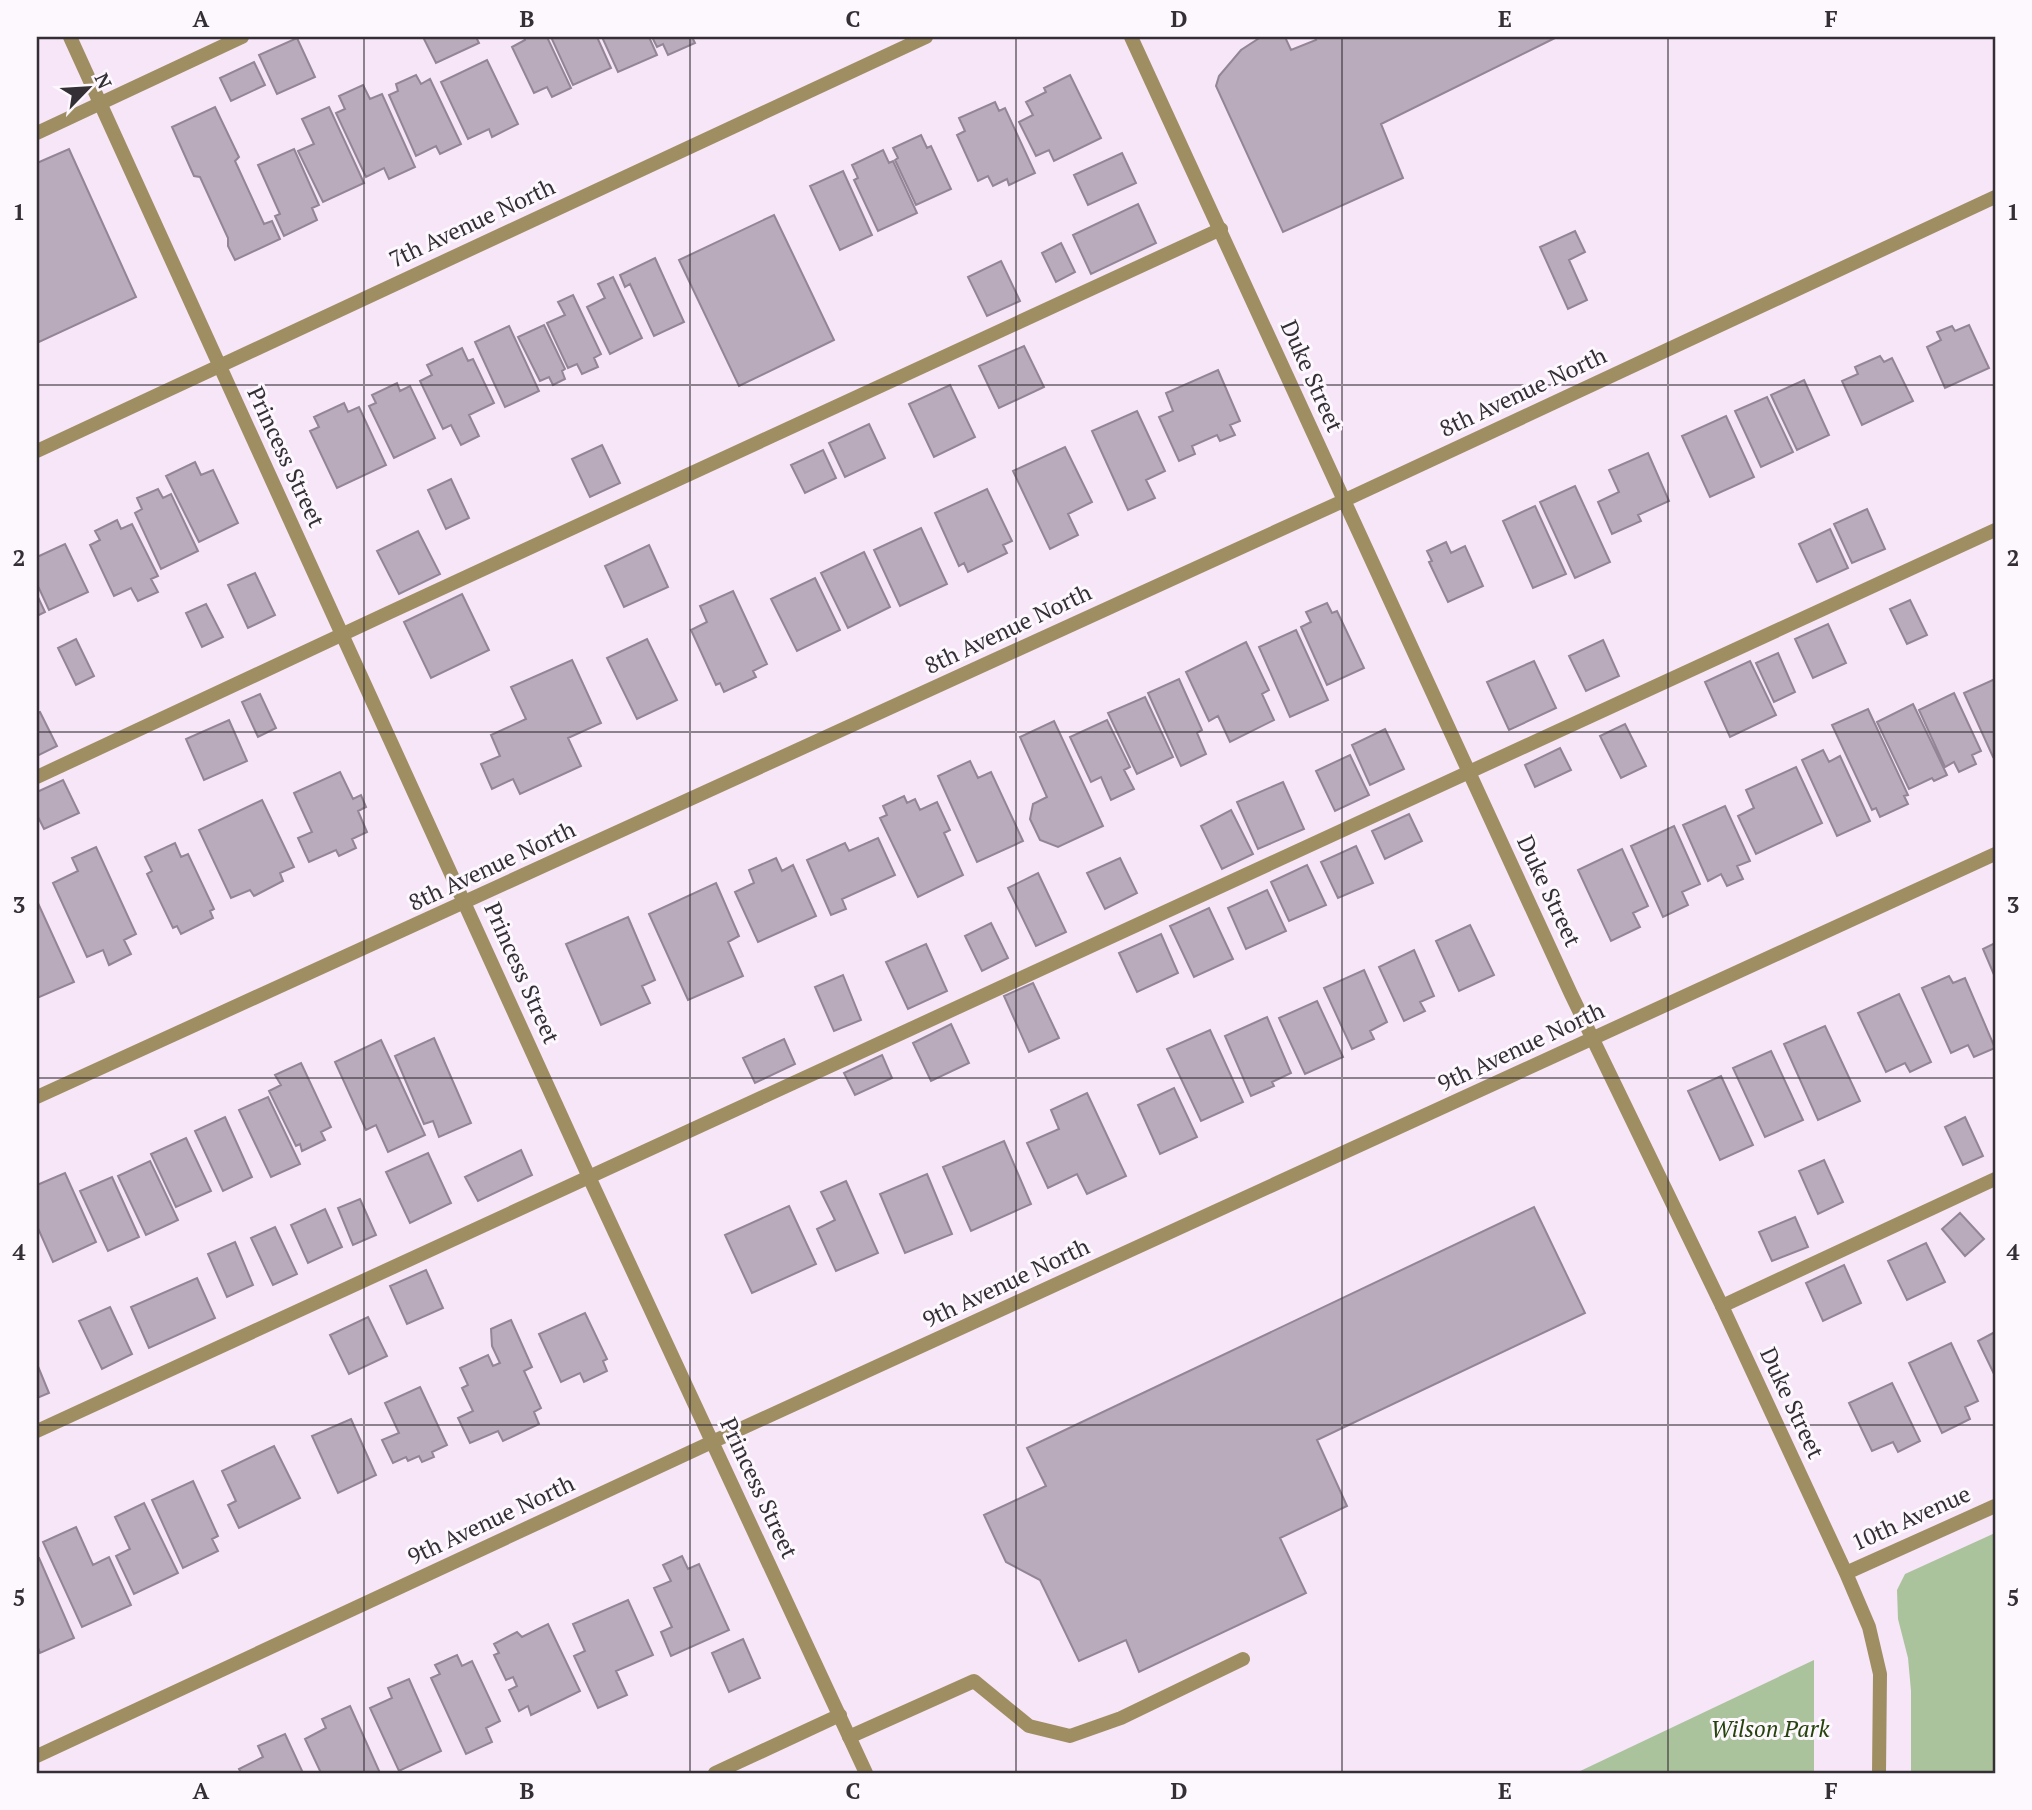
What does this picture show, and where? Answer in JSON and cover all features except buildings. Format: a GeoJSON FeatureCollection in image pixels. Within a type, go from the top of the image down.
{"type":"FeatureCollection","features":[{"type":"Feature","properties":{"kind":"street","name":"Princess Street"},"geometry":{"type":"LineString","coordinates":[[70,37],[589,1177],[866,1773]]}},
{"type":"Feature","properties":{"kind":"street"},"geometry":{"type":"LineString","coordinates":[[37,133],[242,37]]}},
{"type":"Feature","properties":{"kind":"street","name":"7th Avenue North"},"geometry":{"type":"LineString","coordinates":[[37,451],[926,37]]}},
{"type":"Feature","properties":{"kind":"street","name":"Duke Street"},"geometry":{"type":"LineString","coordinates":[[1131,37],[1593,1040],[1722,1306],[1846,1573],[1869,1627],[1880,1674],[1880,1773]]}},
{"type":"Feature","properties":{"kind":"street","name":"8th Avenue North"},"geometry":{"type":"LineString","coordinates":[[37,1097],[1343,501],[1995,197]]}},
{"type":"Feature","properties":{"kind":"street"},"geometry":{"type":"LineString","coordinates":[[37,777],[1221,229]]}},
{"type":"Feature","properties":{"kind":"street"},"geometry":{"type":"LineString","coordinates":[[37,1431],[1995,530]]}},
{"type":"Feature","properties":{"kind":"street","name":"9th Avenue North"},"geometry":{"type":"LineString","coordinates":[[37,1756],[712,1442],[1995,855]]}},
{"type":"Feature","properties":{"kind":"street"},"geometry":{"type":"LineString","coordinates":[[1722,1306],[1995,1179]]}},
{"type":"Feature","properties":{"kind":"street","name":"10th Avenue"},"geometry":{"type":"LineString","coordinates":[[1846,1573],[1995,1506]]}},
{"type":"Feature","properties":{"kind":"street"},"geometry":{"type":"LineString","coordinates":[[849,1737],[974,1681],[1029,1726],[1070,1735],[1121,1718],[1242,1659]]}},
{"type":"Feature","properties":{"kind":"street"},"geometry":{"type":"LineString","coordinates":[[715,1773],[840,1715]]}},
{"type":"Feature","properties":{"kind":"green space"},"geometry":{"type":"Polygon","coordinates":[[[1995,1533],[1995,1773],[1911,1773],[1911,1691],[1908,1658],[1898,1619],[1897,1590],[1905,1574],[1995,1533]]]}},
{"type":"Feature","properties":{"kind":"green space","name":"Wilson Park"},"geometry":{"type":"Polygon","coordinates":[[[1814,1660],[1814,1773],[1576,1773],[1814,1660]]]}}]}
